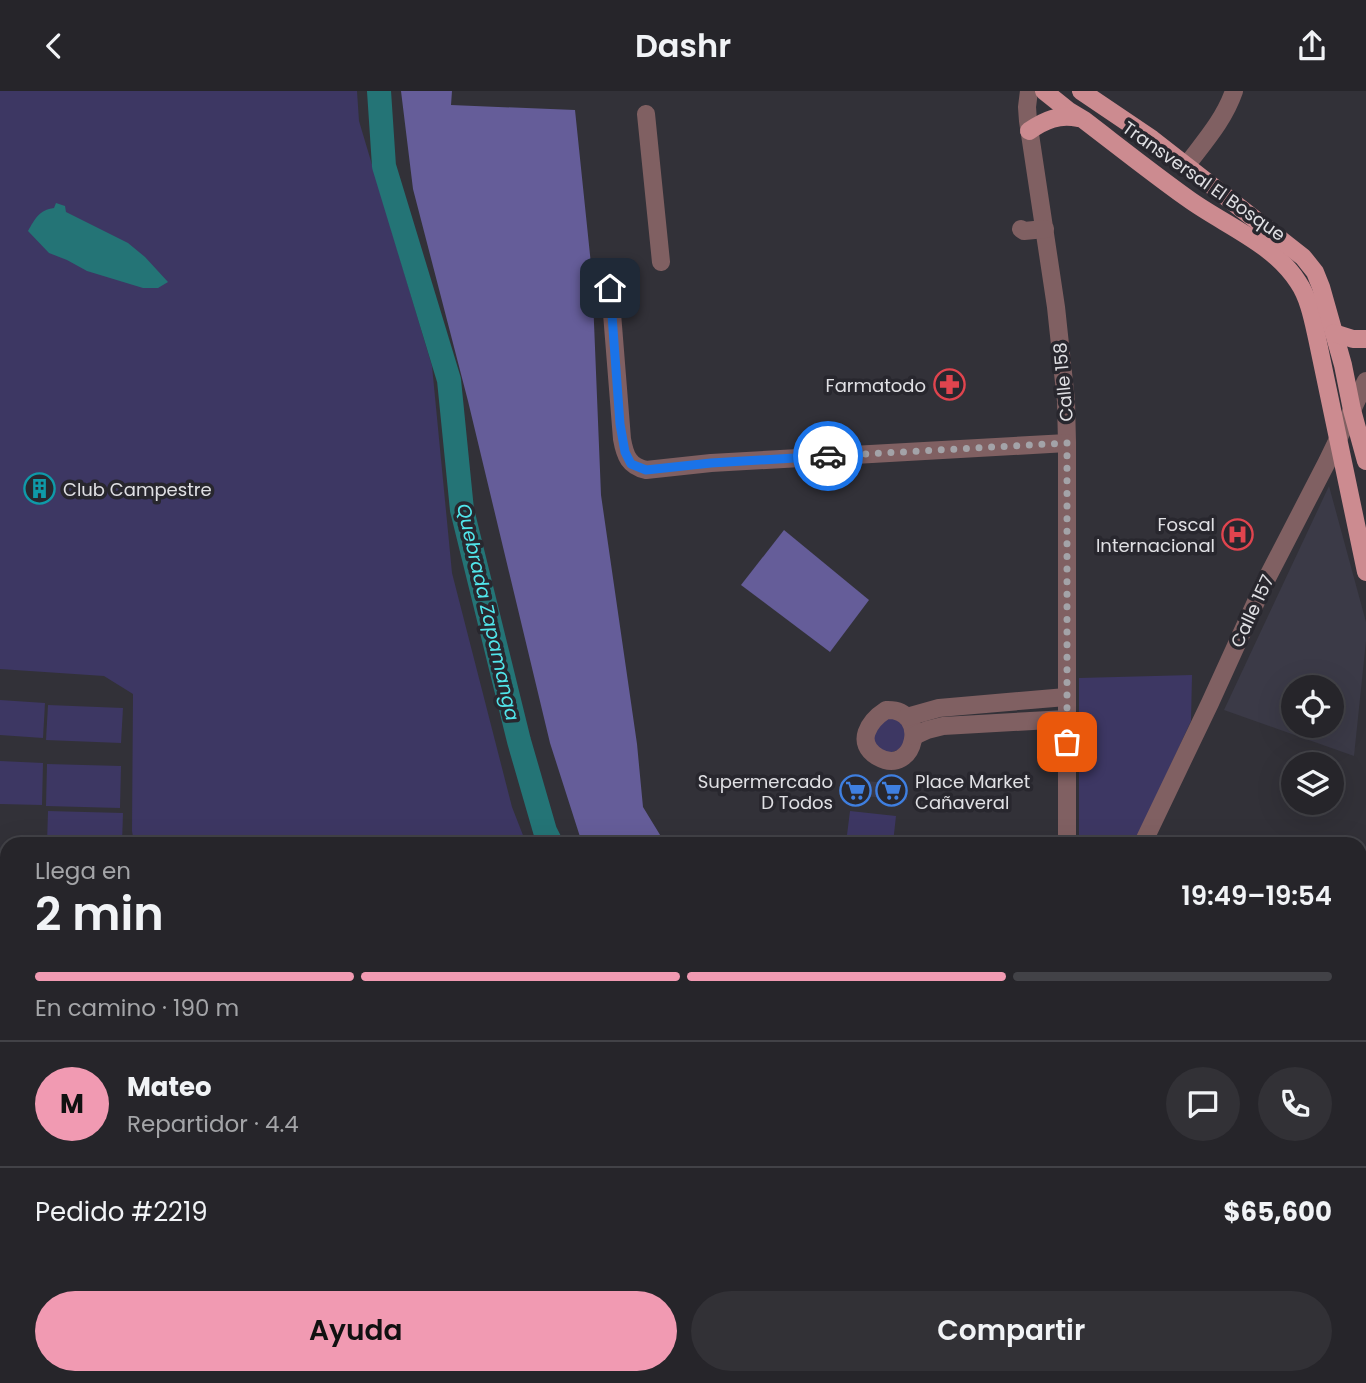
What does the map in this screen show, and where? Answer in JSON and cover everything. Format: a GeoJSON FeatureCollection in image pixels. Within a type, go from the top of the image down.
{"type":"FeatureCollection","features":[{"type":"Feature","properties":{"kind":"main road","name":"Transversal El Bosque"},"geometry":{"type":"LineString","coordinates":[[1044,91],[1188,199],[1265,248],[1285,264],[1300,284],[1313,319],[1366,572]]}},
{"type":"Feature","properties":{"kind":"main road","name":"Transversal El Bosque"},"geometry":{"type":"LineString","coordinates":[[1081,91],[1152,139],[1303,257],[1315,272],[1334,333],[1366,461]]}},
{"type":"Feature","properties":{"kind":"main road"},"geometry":{"type":"LineString","coordinates":[[1029,131],[1041,122],[1055,118],[1084,120]]}},
{"type":"Feature","properties":{"kind":"main road"},"geometry":{"type":"LineString","coordinates":[[1334,333],[1353,339],[1366,339]]}},
{"type":"Feature","properties":{"kind":"street","name":"Calle 158"},"geometry":{"type":"LineString","coordinates":[[1029,91],[1029,131],[1064,377],[1067,443],[1067,837]]}},
{"type":"Feature","properties":{"kind":"street"},"geometry":{"type":"LineString","coordinates":[[1186,166],[1218,124],[1234,91]]}},
{"type":"Feature","properties":{"kind":"street"},"geometry":{"type":"LineString","coordinates":[[646,114],[661,262]]}},
{"type":"Feature","properties":{"kind":"street"},"geometry":{"type":"LineString","coordinates":[[1021,229],[1045,229]]}},
{"type":"Feature","properties":{"kind":"street"},"geometry":{"type":"LineString","coordinates":[[610,288],[620,424],[625,452],[631,464],[646,470],[711,456],[895,441]]}},
{"type":"Feature","properties":{"kind":"street","name":"Calle 157"},"geometry":{"type":"LineString","coordinates":[[1146,837],[1265,582],[1366,381]]}},
{"type":"Feature","properties":{"kind":"street"},"geometry":{"type":"LineString","coordinates":[[736,454],[1067,443]]}},
{"type":"Feature","properties":{"kind":"street"},"geometry":{"type":"LineString","coordinates":[[907,717],[939,708],[1066,697]]}},
{"type":"Feature","properties":{"kind":"street"},"geometry":{"type":"LineString","coordinates":[[886,710],[893,710],[907,717],[914,736],[913,744],[904,756],[890,761],[876,756],[867,744],[867,729],[876,716],[886,710]]}},
{"type":"Feature","properties":{"kind":"street"},"geometry":{"type":"LineString","coordinates":[[914,736],[943,726],[1067,719]]}},
{"type":"Feature","properties":{"kind":"shaded area"},"geometry":{"type":"Polygon","coordinates":[[[0,91],[357,91],[359,121],[432,366],[452,573],[512,807],[524,837],[133,837],[133,694],[104,676],[0,669],[0,91]]]}},
{"type":"Feature","properties":{"kind":"shaded area"},"geometry":{"type":"Polygon","coordinates":[[[401,91],[452,91],[451,105],[575,110],[592,274],[601,495],[637,744],[643,807],[661,837],[580,837],[550,743],[468,401],[413,189],[401,91]]]}},
{"type":"Feature","properties":{"kind":"shaded area"},"geometry":{"type":"Polygon","coordinates":[[[1329,486],[1366,622],[1354,756],[1303,738],[1344,738],[1344,675],[1281,675],[1281,730],[1224,710],[1329,486]]]}},
{"type":"Feature","properties":{"kind":"shaded area"},"geometry":{"type":"Polygon","coordinates":[[[784,530],[869,600],[830,652],[741,585],[784,530]]]}},
{"type":"Feature","properties":{"kind":"shaded area"},"geometry":{"type":"Polygon","coordinates":[[[1192,675],[1191,721],[1138,837],[1079,837],[1079,678],[1192,675]]]}},
{"type":"Feature","properties":{"kind":"shaded area"},"geometry":{"type":"Polygon","coordinates":[[[0,700],[45,703],[43,738],[0,735],[0,700]]]}},
{"type":"Feature","properties":{"kind":"shaded area"},"geometry":{"type":"Polygon","coordinates":[[[48,705],[123,708],[121,743],[46,740],[48,705]]]}},
{"type":"Feature","properties":{"kind":"shaded area"},"geometry":{"type":"Polygon","coordinates":[[[883,716],[904,719],[910,746],[880,756],[869,732],[883,716]]]}},
{"type":"Feature","properties":{"kind":"shaded area"},"geometry":{"type":"Polygon","coordinates":[[[0,761],[43,763],[42,805],[0,804],[0,761]]]}},
{"type":"Feature","properties":{"kind":"shaded area"},"geometry":{"type":"Polygon","coordinates":[[[47,764],[121,766],[120,808],[46,806],[47,764]]]}},
{"type":"Feature","properties":{"kind":"shaded area"},"geometry":{"type":"Polygon","coordinates":[[[846,779],[907,785],[907,800],[842,794],[846,779]]]}},
{"type":"Feature","properties":{"kind":"shaded area"},"geometry":{"type":"Polygon","coordinates":[[[48,811],[123,813],[122,837],[47,837],[48,811]]]}},
{"type":"Feature","properties":{"kind":"shaded area"},"geometry":{"type":"Polygon","coordinates":[[[850,811],[896,816],[894,837],[847,837],[850,811]]]}},
{"type":"Feature","properties":{"kind":"water"},"geometry":{"type":"Polygon","coordinates":[[[56,203],[65,206],[66,212],[128,243],[168,282],[158,288],[143,288],[87,271],[49,253],[28,231],[38,216],[54,208],[56,203]]]}},
{"type":"Feature","properties":{"kind":"waterway","name":"Quebrada Zapamanga"},"geometry":{"type":"LineString","coordinates":[[379,91],[384,166],[449,380],[462,510],[519,741],[548,837]]}},
{"type":"Feature","properties":{"kind":"way so far"},"geometry":{"type":"LineString","coordinates":[[828,456],[1067,443],[1067,742]]}},
{"type":"Feature","properties":{"kind":"place","name":"Farmatodo"},"geometry":{"type":"Point","coordinates":[949,385]}},
{"type":"Feature","properties":{"kind":"place","name":"Club Campestre"},"geometry":{"type":"Point","coordinates":[40,489]}},
{"type":"Feature","properties":{"kind":"place","name":"Foscal Internacional"},"geometry":{"type":"Point","coordinates":[1238,534]}},
{"type":"Feature","properties":{"kind":"place","name":"Supermercado D Todos"},"geometry":{"type":"Point","coordinates":[856,791]}},
{"type":"Feature","properties":{"kind":"place","name":"Place Market Cañaveral"},"geometry":{"type":"Point","coordinates":[892,791]}},
{"type":"Feature","properties":{"kind":"route"},"geometry":{"type":"LineString","coordinates":[[610,288],[620,424],[625,452],[631,464],[646,470],[828,456]]}}]}
